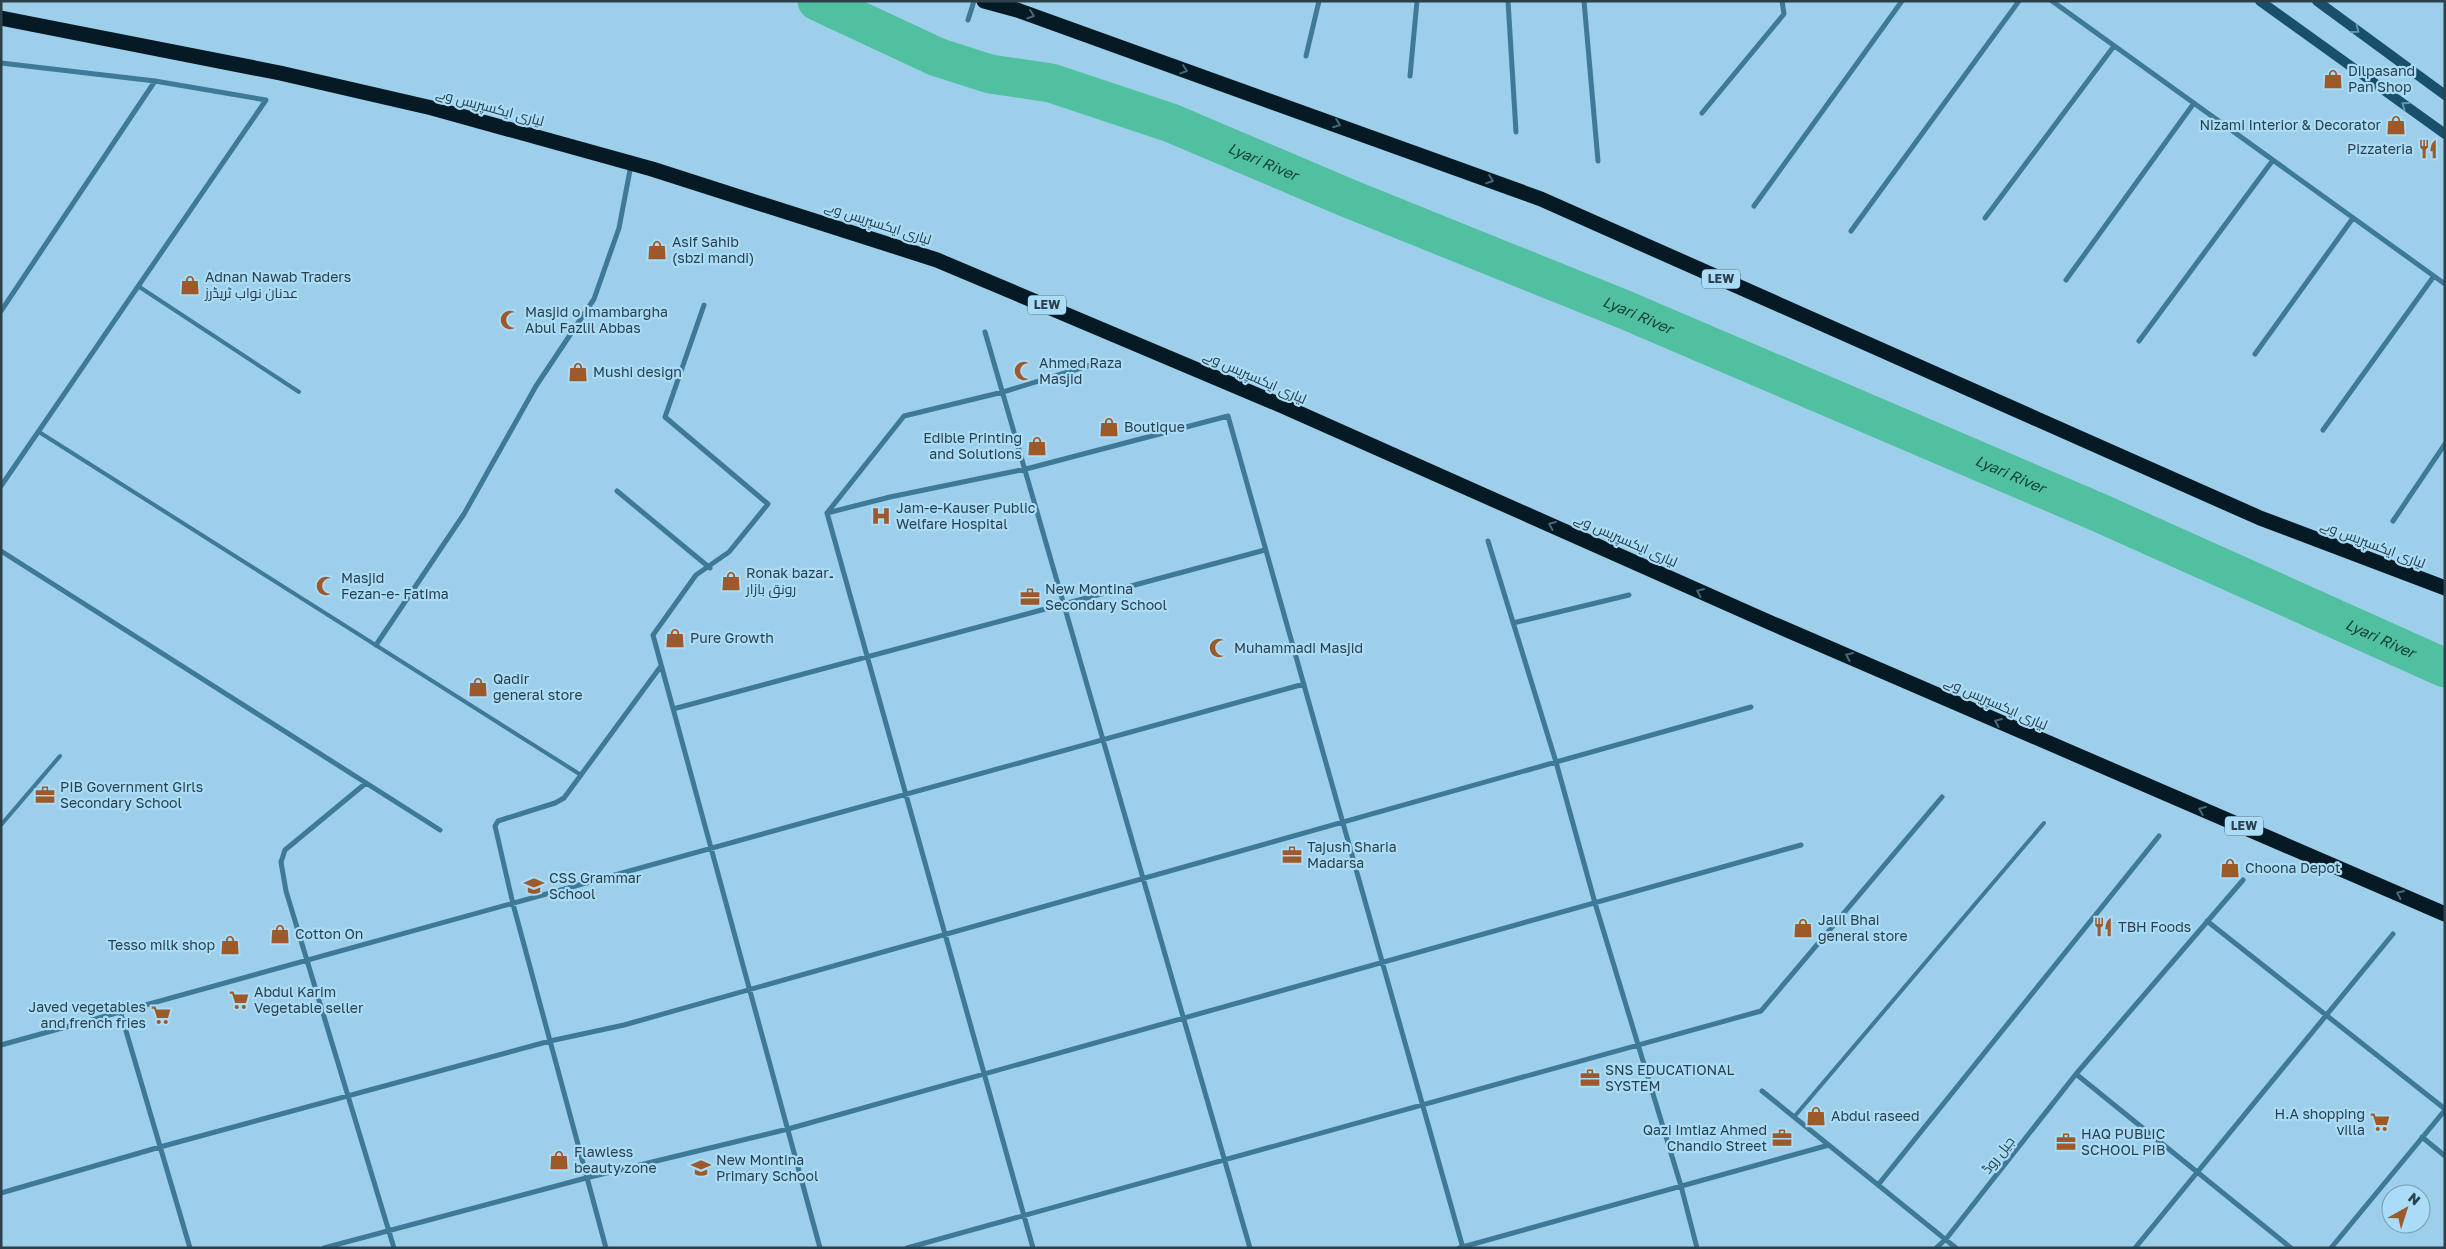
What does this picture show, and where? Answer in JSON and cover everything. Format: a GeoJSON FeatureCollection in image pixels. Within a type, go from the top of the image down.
{"type":"FeatureCollection","features":[{"type":"Feature","properties":{"kind":"highway","name":"لیاری ایکسپریس وے"},"geometry":{"type":"LineString","coordinates":[[984,1],[1017,10],[1541,199],[2260,518],[2445,588]]}},
{"type":"Feature","properties":{"kind":"highway","name":"لیاری ایکسپریس وے"},"geometry":{"type":"LineString","coordinates":[[1,18],[366,92],[507,127],[632,162],[901,248],[1008,288],[1285,407],[1770,623],[2445,914]]}},
{"type":"Feature","properties":{"kind":"main road"},"geometry":{"type":"LineString","coordinates":[[2260,1],[2445,134]]}},
{"type":"Feature","properties":{"kind":"main road"},"geometry":{"type":"LineString","coordinates":[[2316,1],[2445,95]]}},
{"type":"Feature","properties":{"kind":"street"},"geometry":{"type":"LineString","coordinates":[[968,20],[974,1]]}},
{"type":"Feature","properties":{"kind":"street"},"geometry":{"type":"LineString","coordinates":[[1306,56],[1319,1]]}},
{"type":"Feature","properties":{"kind":"street"},"geometry":{"type":"LineString","coordinates":[[1410,76],[1417,1]]}},
{"type":"Feature","properties":{"kind":"street"},"geometry":{"type":"LineString","coordinates":[[1508,1],[1516,132]]}},
{"type":"Feature","properties":{"kind":"street"},"geometry":{"type":"LineString","coordinates":[[1584,1],[1598,160]]}},
{"type":"Feature","properties":{"kind":"street"},"geometry":{"type":"LineString","coordinates":[[1702,113],[1784,14],[1782,1]]}},
{"type":"Feature","properties":{"kind":"street"},"geometry":{"type":"LineString","coordinates":[[1754,206],[1902,1]]}},
{"type":"Feature","properties":{"kind":"street"},"geometry":{"type":"LineString","coordinates":[[1851,231],[2019,1]]}},
{"type":"Feature","properties":{"kind":"street"},"geometry":{"type":"LineString","coordinates":[[2052,1],[2445,284]]}},
{"type":"Feature","properties":{"kind":"street"},"geometry":{"type":"LineString","coordinates":[[1985,218],[2114,46]]}},
{"type":"Feature","properties":{"kind":"street"},"geometry":{"type":"LineString","coordinates":[[1,63],[155,80],[266,100],[1,486]]}},
{"type":"Feature","properties":{"kind":"street"},"geometry":{"type":"LineString","coordinates":[[1,311],[155,80]]}},
{"type":"Feature","properties":{"kind":"street"},"geometry":{"type":"LineString","coordinates":[[2066,280],[2194,103]]}},
{"type":"Feature","properties":{"kind":"street"},"geometry":{"type":"LineString","coordinates":[[2139,341],[2273,160]]}},
{"type":"Feature","properties":{"kind":"street"},"geometry":{"type":"LineString","coordinates":[[376,645],[464,514],[536,386],[594,299],[619,228],[632,162]]}},
{"type":"Feature","properties":{"kind":"street"},"geometry":{"type":"LineString","coordinates":[[2255,354],[2353,218]]}},
{"type":"Feature","properties":{"kind":"street"},"geometry":{"type":"LineString","coordinates":[[2323,430],[2434,276]]}},
{"type":"Feature","properties":{"kind":"street"},"geometry":{"type":"LineString","coordinates":[[704,305],[665,417],[768,504],[729,552],[710,568],[696,575],[653,635],[820,1248]]}},
{"type":"Feature","properties":{"kind":"street"},"geometry":{"type":"LineString","coordinates":[[985,332],[1004,392],[1250,1248]]}},
{"type":"Feature","properties":{"kind":"street"},"geometry":{"type":"LineString","coordinates":[[827,513],[904,416],[1004,392],[1094,364]]}},
{"type":"Feature","properties":{"kind":"street"},"geometry":{"type":"LineString","coordinates":[[827,513],[890,497],[1026,469],[1228,416],[1462,1247],[1829,1145]]}},
{"type":"Feature","properties":{"kind":"street"},"geometry":{"type":"LineString","coordinates":[[2392,521],[2445,444]]}},
{"type":"Feature","properties":{"kind":"street"},"geometry":{"type":"LineString","coordinates":[[617,491],[710,568]]}},
{"type":"Feature","properties":{"kind":"street"},"geometry":{"type":"LineString","coordinates":[[827,513],[1033,1248]]}},
{"type":"Feature","properties":{"kind":"street"},"geometry":{"type":"LineString","coordinates":[[1488,541],[1556,762],[1595,903],[1681,1186],[1697,1248]]}},
{"type":"Feature","properties":{"kind":"street"},"geometry":{"type":"LineString","coordinates":[[673,709],[1265,550]]}},
{"type":"Feature","properties":{"kind":"street"},"geometry":{"type":"LineString","coordinates":[[1,551],[440,830]]}},
{"type":"Feature","properties":{"kind":"street"},"geometry":{"type":"LineString","coordinates":[[1513,623],[1629,596]]}},
{"type":"Feature","properties":{"kind":"street"},"geometry":{"type":"LineString","coordinates":[[606,1248],[513,904],[495,826],[498,821],[555,803],[564,798],[661,666]]}},
{"type":"Feature","properties":{"kind":"street"},"geometry":{"type":"LineString","coordinates":[[1,1045],[121,1014],[1304,684]]}},
{"type":"Feature","properties":{"kind":"street"},"geometry":{"type":"LineString","coordinates":[[1,1193],[160,1147],[550,1041],[624,1025],[750,990],[1750,707]]}},
{"type":"Feature","properties":{"kind":"street"},"geometry":{"type":"LineString","coordinates":[[366,783],[285,850],[282,856],[286,891],[350,1096],[394,1248]]}},
{"type":"Feature","properties":{"kind":"street"},"geometry":{"type":"LineString","coordinates":[[906,1248],[1761,1011],[1942,797]]}},
{"type":"Feature","properties":{"kind":"street"},"geometry":{"type":"LineString","coordinates":[[1878,1185],[2159,836]]}},
{"type":"Feature","properties":{"kind":"street"},"geometry":{"type":"LineString","coordinates":[[324,1248],[586,1178],[788,1129],[1802,846]]}},
{"type":"Feature","properties":{"kind":"street","name":"جیل روڈ"},"geometry":{"type":"LineString","coordinates":[[1936,1248],[1946,1240],[2076,1074],[2242,880]]}},
{"type":"Feature","properties":{"kind":"street"},"geometry":{"type":"LineString","coordinates":[[2207,921],[2445,1109],[2331,1248]]}},
{"type":"Feature","properties":{"kind":"street"},"geometry":{"type":"LineString","coordinates":[[2134,1248],[2393,934]]}},
{"type":"Feature","properties":{"kind":"street"},"geometry":{"type":"LineString","coordinates":[[121,1014],[190,1248]]}},
{"type":"Feature","properties":{"kind":"street"},"geometry":{"type":"LineString","coordinates":[[2076,1074],[2291,1248]]}},
{"type":"Feature","properties":{"kind":"street"},"geometry":{"type":"LineString","coordinates":[[1762,1091],[1956,1248]]}},
{"type":"Feature","properties":{"kind":"street"},"geometry":{"type":"LineString","coordinates":[[2422,1137],[2445,1156]]}},
{"type":"Feature","properties":{"kind":"lane"},"geometry":{"type":"LineString","coordinates":[[138,286],[300,392]]}},
{"type":"Feature","properties":{"kind":"lane"},"geometry":{"type":"LineString","coordinates":[[39,432],[581,775]]}},
{"type":"Feature","properties":{"kind":"lane"},"geometry":{"type":"LineString","coordinates":[[1,825],[60,756]]}},
{"type":"Feature","properties":{"kind":"lane"},"geometry":{"type":"LineString","coordinates":[[1794,1117],[2044,823]]}},
{"type":"Feature","properties":{"kind":"waterway","name":"Lyari River"},"geometry":{"type":"LineString","coordinates":[[817,1],[937,57],[990,74],[1051,83],[1171,123],[1350,199],[1623,309],[2100,513],[2445,668]]}},
{"type":"Feature","properties":{"kind":"place","name":"Dilpasand Pan Shop"},"geometry":{"type":"Point","coordinates":[2333,79]}},
{"type":"Feature","properties":{"kind":"place","name":"Nizami Interior & Decorator"},"geometry":{"type":"Point","coordinates":[2396,125]}},
{"type":"Feature","properties":{"kind":"place","name":"Pizzateria"},"geometry":{"type":"Point","coordinates":[2428,149]}},
{"type":"Feature","properties":{"kind":"place","name":"Asif Sahib (sbzi mandi)"},"geometry":{"type":"Point","coordinates":[657,250]}},
{"type":"Feature","properties":{"kind":"place","name":"Adnan Nawab Traders عدنان نواب ٹریڈرز"},"geometry":{"type":"Point","coordinates":[190,285]}},
{"type":"Feature","properties":{"kind":"place","name":"Masjid o Imambargha Abul Fazlil Abbas"},"geometry":{"type":"Point","coordinates":[510,320]}},
{"type":"Feature","properties":{"kind":"place","name":"Ahmed Raza Masjid"},"geometry":{"type":"Point","coordinates":[1024,371]}},
{"type":"Feature","properties":{"kind":"place","name":"Mushi design"},"geometry":{"type":"Point","coordinates":[578,372]}},
{"type":"Feature","properties":{"kind":"place","name":"Boutique"},"geometry":{"type":"Point","coordinates":[1109,427]}},
{"type":"Feature","properties":{"kind":"place","name":"Edible Printing and Solutions"},"geometry":{"type":"Point","coordinates":[1037,446]}},
{"type":"Feature","properties":{"kind":"place","name":"Jam-e-Kauser Public Welfare Hospital"},"geometry":{"type":"Point","coordinates":[881,516]}},
{"type":"Feature","properties":{"kind":"place","name":"Ronak bazar۔ رونق بازار"},"geometry":{"type":"Point","coordinates":[731,581]}},
{"type":"Feature","properties":{"kind":"place","name":"Masjid Fezan-e- Fatima"},"geometry":{"type":"Point","coordinates":[326,586]}},
{"type":"Feature","properties":{"kind":"place","name":"New Montina Secondary School"},"geometry":{"type":"Point","coordinates":[1030,597]}},
{"type":"Feature","properties":{"kind":"place","name":"Pure Growth"},"geometry":{"type":"Point","coordinates":[675,638]}},
{"type":"Feature","properties":{"kind":"place","name":"Muhammadi Masjid"},"geometry":{"type":"Point","coordinates":[1219,648]}},
{"type":"Feature","properties":{"kind":"place","name":"Qadir general store"},"geometry":{"type":"Point","coordinates":[478,687]}},
{"type":"Feature","properties":{"kind":"place","name":"PIB Government Girls Secondary School"},"geometry":{"type":"Point","coordinates":[45,795]}},
{"type":"Feature","properties":{"kind":"place","name":"Tajush Sharia Madarsa"},"geometry":{"type":"Point","coordinates":[1292,855]}},
{"type":"Feature","properties":{"kind":"place","name":"Choona Depot"},"geometry":{"type":"Point","coordinates":[2230,868]}},
{"type":"Feature","properties":{"kind":"place","name":"CSS Grammar School"},"geometry":{"type":"Point","coordinates":[534,886]}},
{"type":"Feature","properties":{"kind":"place","name":"TBH Foods"},"geometry":{"type":"Point","coordinates":[2103,927]}},
{"type":"Feature","properties":{"kind":"place","name":"Jalil Bhai general store"},"geometry":{"type":"Point","coordinates":[1803,928]}},
{"type":"Feature","properties":{"kind":"place","name":"Cotton On"},"geometry":{"type":"Point","coordinates":[280,934]}},
{"type":"Feature","properties":{"kind":"place","name":"Tesso milk shop"},"geometry":{"type":"Point","coordinates":[230,945]}},
{"type":"Feature","properties":{"kind":"place","name":"Abdul Karim Vegetable seller"},"geometry":{"type":"Point","coordinates":[239,1000]}},
{"type":"Feature","properties":{"kind":"place","name":"Javed vegetables and french fries"},"geometry":{"type":"Point","coordinates":[161,1015]}},
{"type":"Feature","properties":{"kind":"place","name":"SNS EDUCATIONAL SYSTEM"},"geometry":{"type":"Point","coordinates":[1590,1078]}},
{"type":"Feature","properties":{"kind":"place","name":"Abdul raseed"},"geometry":{"type":"Point","coordinates":[1816,1116]}},
{"type":"Feature","properties":{"kind":"place","name":"H.A shopping villa"},"geometry":{"type":"Point","coordinates":[2380,1122]}},
{"type":"Feature","properties":{"kind":"place","name":"Qazi Imtiaz Ahmed Chandio Street"},"geometry":{"type":"Point","coordinates":[1782,1138]}},
{"type":"Feature","properties":{"kind":"place","name":"HAQ PUBLIC SCHOOL PIB"},"geometry":{"type":"Point","coordinates":[2066,1142]}},
{"type":"Feature","properties":{"kind":"place","name":"Flawless beauty zone"},"geometry":{"type":"Point","coordinates":[559,1160]}},
{"type":"Feature","properties":{"kind":"place","name":"New Montina Primary School"},"geometry":{"type":"Point","coordinates":[701,1168]}}]}
